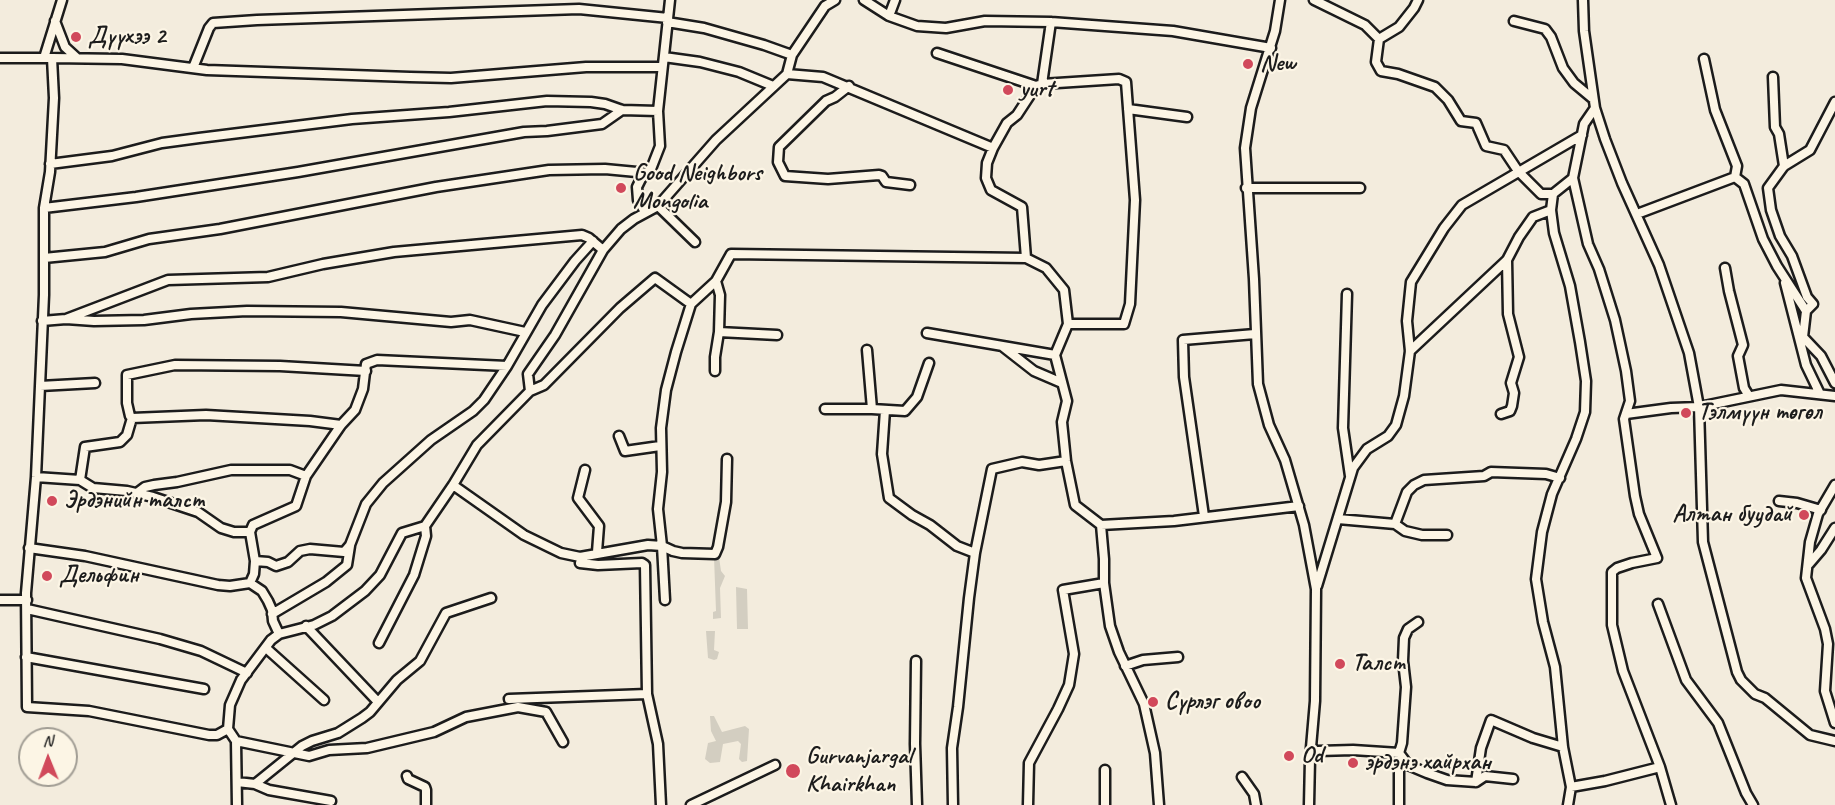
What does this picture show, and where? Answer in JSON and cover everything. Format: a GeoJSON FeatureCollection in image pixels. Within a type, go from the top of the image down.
{"type":"FeatureCollection","features":[{"type":"Feature","properties":{"kind":"street"},"geometry":{"type":"LineString","coordinates":[[62,0],[55,21],[48,58],[54,98],[50,164],[44,208],[40,386],[27,604],[27,707],[89,711],[209,735],[217,735],[228,729]]}},
{"type":"Feature","properties":{"kind":"street"},"geometry":{"type":"LineString","coordinates":[[645,212],[637,194],[641,179],[651,170],[660,146],[658,111],[670,0]]}},
{"type":"Feature","properties":{"kind":"street"},"geometry":{"type":"LineString","coordinates":[[530,391],[528,374],[555,335],[603,250],[621,229],[658,206],[716,140],[787,74],[792,55],[825,6],[836,0]]}},
{"type":"Feature","properties":{"kind":"street"},"geometry":{"type":"LineString","coordinates":[[864,0],[889,16],[917,26],[946,28],[985,21],[1051,22],[1173,31],[1270,48]]}},
{"type":"Feature","properties":{"kind":"street"},"geometry":{"type":"LineString","coordinates":[[889,16],[895,0]]}},
{"type":"Feature","properties":{"kind":"street"},"geometry":{"type":"LineString","coordinates":[[1280,0],[1275,31],[1251,108],[1245,148],[1246,188],[1254,279],[1258,384],[1262,405],[1285,460],[1299,506],[1308,539],[1316,589],[1315,701],[1309,805]]}},
{"type":"Feature","properties":{"kind":"street"},"geometry":{"type":"LineString","coordinates":[[1314,0],[1365,25],[1379,39]]}},
{"type":"Feature","properties":{"kind":"street"},"geometry":{"type":"LineString","coordinates":[[1379,39],[1399,27],[1418,0]]}},
{"type":"Feature","properties":{"kind":"street"},"geometry":{"type":"LineString","coordinates":[[1583,0],[1584,31],[1595,108],[1608,147],[1675,308],[1689,353],[1699,407],[1703,542],[1737,672],[1747,688],[1765,698],[1810,735],[1835,741]]}},
{"type":"Feature","properties":{"kind":"street"},"geometry":{"type":"LineString","coordinates":[[193,68],[213,23],[579,9],[667,20],[704,28],[792,55]]}},
{"type":"Feature","properties":{"kind":"street"},"geometry":{"type":"LineString","coordinates":[[55,21],[65,47],[78,58]]}},
{"type":"Feature","properties":{"kind":"street"},"geometry":{"type":"LineString","coordinates":[[1514,21],[1545,29],[1551,37],[1563,68],[1574,83],[1592,98]]}},
{"type":"Feature","properties":{"kind":"street"},"geometry":{"type":"LineString","coordinates":[[1026,258],[1022,207],[991,190],[986,178],[987,164],[993,147],[1007,123],[1017,115],[1039,85],[1051,22]]}},
{"type":"Feature","properties":{"kind":"street"},"geometry":{"type":"LineString","coordinates":[[1379,39],[1376,62],[1381,70],[1435,87],[1448,100],[1461,121],[1476,123],[1486,146],[1504,150],[1518,171],[1541,194],[1553,194],[1573,178]]}},
{"type":"Feature","properties":{"kind":"street"},"geometry":{"type":"LineString","coordinates":[[937,53],[1039,85],[1122,79],[1126,82],[1135,200],[1130,304],[1124,324],[1068,324]]}},
{"type":"Feature","properties":{"kind":"street"},"geometry":{"type":"LineString","coordinates":[[664,57],[700,62],[739,72],[773,86]]}},
{"type":"Feature","properties":{"kind":"street"},"geometry":{"type":"LineString","coordinates":[[0,58],[122,59],[193,68],[275,73],[451,78],[586,68],[662,67]]}},
{"type":"Feature","properties":{"kind":"street"},"geometry":{"type":"LineString","coordinates":[[1704,59],[1715,110],[1737,166],[1735,177]]}},
{"type":"Feature","properties":{"kind":"street"},"geometry":{"type":"LineString","coordinates":[[787,74],[823,77],[849,86],[993,147]]}},
{"type":"Feature","properties":{"kind":"street"},"geometry":{"type":"LineString","coordinates":[[1773,77],[1775,128],[1779,134],[1784,166]]}},
{"type":"Feature","properties":{"kind":"street"},"geometry":{"type":"LineString","coordinates":[[849,86],[826,101],[779,147],[778,162],[785,176],[828,179],[879,175],[886,182],[910,185]]}},
{"type":"Feature","properties":{"kind":"street"},"geometry":{"type":"LineString","coordinates":[[50,164],[112,156],[162,143],[199,138],[352,119],[460,111],[547,101],[591,102],[622,110],[658,111]]}},
{"type":"Feature","properties":{"kind":"street"},"geometry":{"type":"LineString","coordinates":[[1806,311],[1813,304],[1807,297],[1800,276],[1780,236],[1771,210],[1768,188],[1784,166],[1810,150],[1835,102]]}},
{"type":"Feature","properties":{"kind":"street"},"geometry":{"type":"LineString","coordinates":[[1595,108],[1584,124],[1573,178],[1588,244],[1599,269],[1615,320],[1630,401],[1624,419],[1635,496],[1639,514],[1657,558],[1626,565],[1612,572],[1612,625],[1623,670],[1660,767],[1671,805]]}},
{"type":"Feature","properties":{"kind":"street"},"geometry":{"type":"LineString","coordinates":[[1128,109],[1187,117]]}},
{"type":"Feature","properties":{"kind":"street"},"geometry":{"type":"LineString","coordinates":[[44,208],[136,197],[298,172],[524,132],[602,124],[622,110]]}},
{"type":"Feature","properties":{"kind":"street"},"geometry":{"type":"LineString","coordinates":[[1316,589],[1350,476],[1367,449],[1388,436],[1396,425],[1404,396],[1410,351],[1407,321],[1412,282],[1444,228],[1462,205],[1582,135]]}},
{"type":"Feature","properties":{"kind":"street"},"geometry":{"type":"LineString","coordinates":[[44,258],[105,252],[149,239],[220,229],[436,187],[549,170],[605,169],[647,173]]}},
{"type":"Feature","properties":{"kind":"street"},"geometry":{"type":"LineString","coordinates":[[1637,214],[1735,177]]}},
{"type":"Feature","properties":{"kind":"street"},"geometry":{"type":"LineString","coordinates":[[1735,177],[1744,184],[1763,239],[1776,266],[1806,311],[1803,337],[1821,356],[1835,382]]}},
{"type":"Feature","properties":{"kind":"street"},"geometry":{"type":"LineString","coordinates":[[1246,188],[1360,188]]}},
{"type":"Feature","properties":{"kind":"street"},"geometry":{"type":"LineString","coordinates":[[1553,194],[1551,210],[1554,232],[1570,286],[1586,381],[1586,412],[1552,494],[1542,532],[1536,579],[1543,622],[1555,667],[1563,747],[1571,787],[1568,805]]}},
{"type":"Feature","properties":{"kind":"street"},"geometry":{"type":"LineString","coordinates":[[658,206],[695,242]]}},
{"type":"Feature","properties":{"kind":"street"},"geometry":{"type":"LineString","coordinates":[[1410,351],[1507,260],[1533,217],[1551,210]]}},
{"type":"Feature","properties":{"kind":"street"},"geometry":{"type":"LineString","coordinates":[[66,319],[168,280],[268,277],[323,264],[394,252],[582,235],[603,250]]}},
{"type":"Feature","properties":{"kind":"street"},"geometry":{"type":"LineString","coordinates":[[272,614],[326,582],[347,565],[350,545],[366,504],[383,483],[431,440],[473,411],[484,400],[507,366],[542,305],[593,241]]}},
{"type":"Feature","properties":{"kind":"street"},"geometry":{"type":"LineString","coordinates":[[664,600],[658,509],[662,472],[660,446],[666,390],[691,304],[716,281],[731,254],[1026,258],[1046,268],[1064,290],[1068,324],[1055,355],[1067,401],[1062,422],[1066,461],[1075,505],[1101,525],[1174,521],[1299,506]]}},
{"type":"Feature","properties":{"kind":"street"},"geometry":{"type":"LineString","coordinates":[[1501,414],[1510,411],[1512,406],[1514,393],[1511,383],[1519,357],[1508,314],[1507,260]]}},
{"type":"Feature","properties":{"kind":"street"},"geometry":{"type":"LineString","coordinates":[[1725,268],[1743,345],[1738,356],[1744,388],[1749,396]]}},
{"type":"Feature","properties":{"kind":"street"},"geometry":{"type":"LineString","coordinates":[[1782,272],[1806,365],[1820,393]]}},
{"type":"Feature","properties":{"kind":"street"},"geometry":{"type":"LineString","coordinates":[[237,805],[236,741],[228,729],[230,705],[236,688],[279,633],[314,625],[332,616],[365,591],[380,575],[402,534],[425,526],[477,445],[530,391],[544,386],[620,308],[655,278],[691,304]]}},
{"type":"Feature","properties":{"kind":"street"},"geometry":{"type":"LineString","coordinates":[[715,372],[715,357],[720,332],[720,295],[716,281]]}},
{"type":"Feature","properties":{"kind":"street"},"geometry":{"type":"LineString","coordinates":[[1347,294],[1343,428],[1350,476]]}},
{"type":"Feature","properties":{"kind":"street"},"geometry":{"type":"LineString","coordinates":[[42,321],[144,320],[191,314],[247,311],[341,312],[451,322],[470,320],[525,332]]}},
{"type":"Feature","properties":{"kind":"street"},"geometry":{"type":"LineString","coordinates":[[720,332],[777,335]]}},
{"type":"Feature","properties":{"kind":"street"},"geometry":{"type":"LineString","coordinates":[[927,333],[1055,355]]}},
{"type":"Feature","properties":{"kind":"street"},"geometry":{"type":"LineString","coordinates":[[1204,516],[1184,377],[1183,340],[1255,334]]}},
{"type":"Feature","properties":{"kind":"street"},"geometry":{"type":"LineString","coordinates":[[1002,346],[1034,371],[1062,383]]}},
{"type":"Feature","properties":{"kind":"street"},"geometry":{"type":"LineString","coordinates":[[867,350],[872,409]]}},
{"type":"Feature","properties":{"kind":"street"},"geometry":{"type":"LineString","coordinates":[[250,583],[254,574],[255,561],[250,532],[253,525],[296,506],[306,476],[341,425],[355,410],[363,389],[366,364],[377,360],[507,366]]}},
{"type":"Feature","properties":{"kind":"street"},"geometry":{"type":"LineString","coordinates":[[825,409],[905,411],[917,397],[929,363]]}},
{"type":"Feature","properties":{"kind":"street"},"geometry":{"type":"LineString","coordinates":[[80,480],[85,447],[120,442],[127,435],[132,418],[127,403],[127,375],[175,365],[280,366],[366,371]]}},
{"type":"Feature","properties":{"kind":"street"},"geometry":{"type":"LineString","coordinates":[[40,386],[95,383]]}},
{"type":"Feature","properties":{"kind":"street"},"geometry":{"type":"LineString","coordinates":[[1626,414],[1699,407],[1781,390],[1835,396]]}},
{"type":"Feature","properties":{"kind":"street"},"geometry":{"type":"LineString","coordinates":[[885,410],[882,454],[889,498],[957,546],[975,553]]}},
{"type":"Feature","properties":{"kind":"street"},"geometry":{"type":"LineString","coordinates":[[132,418],[206,415],[341,425]]}},
{"type":"Feature","properties":{"kind":"street"},"geometry":{"type":"LineString","coordinates":[[619,436],[626,451],[660,446]]}},
{"type":"Feature","properties":{"kind":"street"},"geometry":{"type":"LineString","coordinates":[[453,485],[497,518],[546,547],[561,553],[580,557],[597,552],[648,545],[662,546],[682,553],[715,554],[726,502],[727,459]]}},
{"type":"Feature","properties":{"kind":"street"},"geometry":{"type":"LineString","coordinates":[[953,805],[952,748],[975,553],[992,469],[1022,462],[1039,465],[1066,461]]}},
{"type":"Feature","properties":{"kind":"street"},"geometry":{"type":"LineString","coordinates":[[137,493],[154,485],[231,470],[290,470],[306,476]]}},
{"type":"Feature","properties":{"kind":"street"},"geometry":{"type":"LineString","coordinates":[[585,470],[578,498],[599,526],[597,552]]}},
{"type":"Feature","properties":{"kind":"street"},"geometry":{"type":"LineString","coordinates":[[1395,524],[1407,492],[1424,480],[1484,476],[1491,472],[1546,474],[1560,478]]}},
{"type":"Feature","properties":{"kind":"street"},"geometry":{"type":"LineString","coordinates":[[36,477],[80,480],[93,488],[137,493],[188,507],[221,528],[234,532],[250,532]]}},
{"type":"Feature","properties":{"kind":"street"},"geometry":{"type":"LineString","coordinates":[[1835,485],[1821,510],[1810,542],[1806,578],[1831,651],[1825,691],[1835,723]]}},
{"type":"Feature","properties":{"kind":"street"},"geometry":{"type":"LineString","coordinates":[[1779,501],[1797,503],[1821,510]]}},
{"type":"Feature","properties":{"kind":"street"},"geometry":{"type":"LineString","coordinates":[[1338,519],[1395,524],[1405,531],[1422,535],[1447,535]]}},
{"type":"Feature","properties":{"kind":"street"},"geometry":{"type":"LineString","coordinates":[[1101,525],[1104,583],[1110,626],[1125,666],[1144,704],[1155,753],[1159,805]]}},
{"type":"Feature","properties":{"kind":"street"},"geometry":{"type":"LineString","coordinates":[[379,643],[414,575],[426,536],[425,526]]}},
{"type":"Feature","properties":{"kind":"street"},"geometry":{"type":"LineString","coordinates":[[1809,564],[1835,528]]}},
{"type":"Feature","properties":{"kind":"street"},"geometry":{"type":"LineString","coordinates":[[255,561],[268,562],[276,566],[288,562],[300,551],[310,549],[344,552],[350,545]]}},
{"type":"Feature","properties":{"kind":"street"},"geometry":{"type":"LineString","coordinates":[[29,548],[96,558],[219,585],[250,583],[262,591],[268,601],[279,633]]}},
{"type":"Feature","properties":{"kind":"street"},"geometry":{"type":"LineString","coordinates":[[579,563],[598,566],[642,563],[645,566],[647,694],[658,744],[661,805]]}},
{"type":"Feature","properties":{"kind":"street"},"geometry":{"type":"LineString","coordinates":[[1028,805],[1029,763],[1069,685],[1074,654],[1063,590],[1104,583]]}},
{"type":"Feature","properties":{"kind":"street"},"geometry":{"type":"LineString","coordinates":[[255,784],[291,753],[312,741],[338,733],[370,712],[397,680],[420,661],[446,613],[492,598]]}},
{"type":"Feature","properties":{"kind":"street"},"geometry":{"type":"LineString","coordinates":[[0,600],[27,604],[201,651],[248,673]]}},
{"type":"Feature","properties":{"kind":"street"},"geometry":{"type":"LineString","coordinates":[[1658,604],[1686,680],[1718,723],[1746,794],[1753,805]]}},
{"type":"Feature","properties":{"kind":"street"},"geometry":{"type":"LineString","coordinates":[[1399,805],[1399,753],[1402,743],[1406,687],[1403,661],[1404,638],[1408,629],[1418,622]]}},
{"type":"Feature","properties":{"kind":"street"},"geometry":{"type":"LineString","coordinates":[[306,626],[378,702]]}},
{"type":"Feature","properties":{"kind":"street"},"geometry":{"type":"LineString","coordinates":[[266,648],[324,699]]}},
{"type":"Feature","properties":{"kind":"street"},"geometry":{"type":"LineString","coordinates":[[26,657],[155,678],[204,689]]}},
{"type":"Feature","properties":{"kind":"street"},"geometry":{"type":"LineString","coordinates":[[1125,666],[1143,660],[1178,657]]}},
{"type":"Feature","properties":{"kind":"street"},"geometry":{"type":"LineString","coordinates":[[916,661],[917,805]]}},
{"type":"Feature","properties":{"kind":"street"},"geometry":{"type":"LineString","coordinates":[[509,699],[647,694]]}},
{"type":"Feature","properties":{"kind":"street"},"geometry":{"type":"LineString","coordinates":[[236,741],[309,756],[329,750],[368,748],[434,732],[466,717],[518,707],[546,712],[563,742]]}},
{"type":"Feature","properties":{"kind":"street"},"geometry":{"type":"LineString","coordinates":[[1476,782],[1481,748],[1491,720],[1533,738],[1563,747]]}},
{"type":"Feature","properties":{"kind":"street"},"geometry":{"type":"LineString","coordinates":[[1310,759],[1318,751],[1353,750],[1399,753],[1408,765],[1447,780],[1476,782],[1485,776],[1513,779]]}},
{"type":"Feature","properties":{"kind":"street"},"geometry":{"type":"LineString","coordinates":[[691,805],[775,765]]}},
{"type":"Feature","properties":{"kind":"street"},"geometry":{"type":"LineString","coordinates":[[1571,787],[1660,767]]}},
{"type":"Feature","properties":{"kind":"street"},"geometry":{"type":"LineString","coordinates":[[1105,770],[1105,805]]}},
{"type":"Feature","properties":{"kind":"street"},"geometry":{"type":"LineString","coordinates":[[407,776],[408,779],[425,787],[426,805]]}},
{"type":"Feature","properties":{"kind":"street"},"geometry":{"type":"LineString","coordinates":[[1242,777],[1254,794],[1256,805]]}},
{"type":"Feature","properties":{"kind":"street"},"geometry":{"type":"LineString","coordinates":[[237,782],[331,801]]}},
{"type":"Feature","properties":{"kind":"shaded area"},"geometry":{"type":"Polygon","coordinates":[[[714,557],[719,557],[721,571],[725,576],[720,588],[721,618],[713,619],[713,612],[716,611],[714,557]]]}},
{"type":"Feature","properties":{"kind":"shaded area"},"geometry":{"type":"Polygon","coordinates":[[[736,587],[747,589],[748,629],[737,629],[736,587]]]}},
{"type":"Feature","properties":{"kind":"shaded area"},"geometry":{"type":"Polygon","coordinates":[[[706,631],[715,631],[714,650],[719,652],[717,659],[714,660],[708,658],[706,631]]]}},
{"type":"Feature","properties":{"kind":"shaded area"},"geometry":{"type":"Polygon","coordinates":[[[710,716],[714,716],[722,732],[745,726],[749,729],[747,761],[742,762],[739,759],[741,744],[738,741],[723,744],[720,762],[710,763],[705,759],[708,743],[716,741],[711,731],[710,716]]]}},
{"type":"Feature","properties":{"kind":"place","name":"Дүүхээ 2"},"geometry":{"type":"Point","coordinates":[76,37]}},
{"type":"Feature","properties":{"kind":"place","name":"New"},"geometry":{"type":"Point","coordinates":[1248,64]}},
{"type":"Feature","properties":{"kind":"place","name":"yurt"},"geometry":{"type":"Point","coordinates":[1008,90]}},
{"type":"Feature","properties":{"kind":"place","name":"Good Neighbors Mongolia"},"geometry":{"type":"Point","coordinates":[621,188]}},
{"type":"Feature","properties":{"kind":"place","name":"Тэлмүүн төгөл"},"geometry":{"type":"Point","coordinates":[1686,413]}},
{"type":"Feature","properties":{"kind":"place","name":"Эрдэнийн талст"},"geometry":{"type":"Point","coordinates":[52,501]}},
{"type":"Feature","properties":{"kind":"place","name":"Алтан буудай"},"geometry":{"type":"Point","coordinates":[1804,515]}},
{"type":"Feature","properties":{"kind":"place","name":"Дельфин"},"geometry":{"type":"Point","coordinates":[47,576]}},
{"type":"Feature","properties":{"kind":"place","name":"Талст"},"geometry":{"type":"Point","coordinates":[1340,664]}},
{"type":"Feature","properties":{"kind":"place","name":"Сүрлэг овоо"},"geometry":{"type":"Point","coordinates":[1153,702]}},
{"type":"Feature","properties":{"kind":"place","name":"Od"},"geometry":{"type":"Point","coordinates":[1289,756]}},
{"type":"Feature","properties":{"kind":"place","name":"эрдэнэ хайрхан"},"geometry":{"type":"Point","coordinates":[1353,763]}},
{"type":"Feature","properties":{"kind":"place","name":"Gurvanjargal Khairkhan"},"geometry":{"type":"Point","coordinates":[793,771]}}]}
